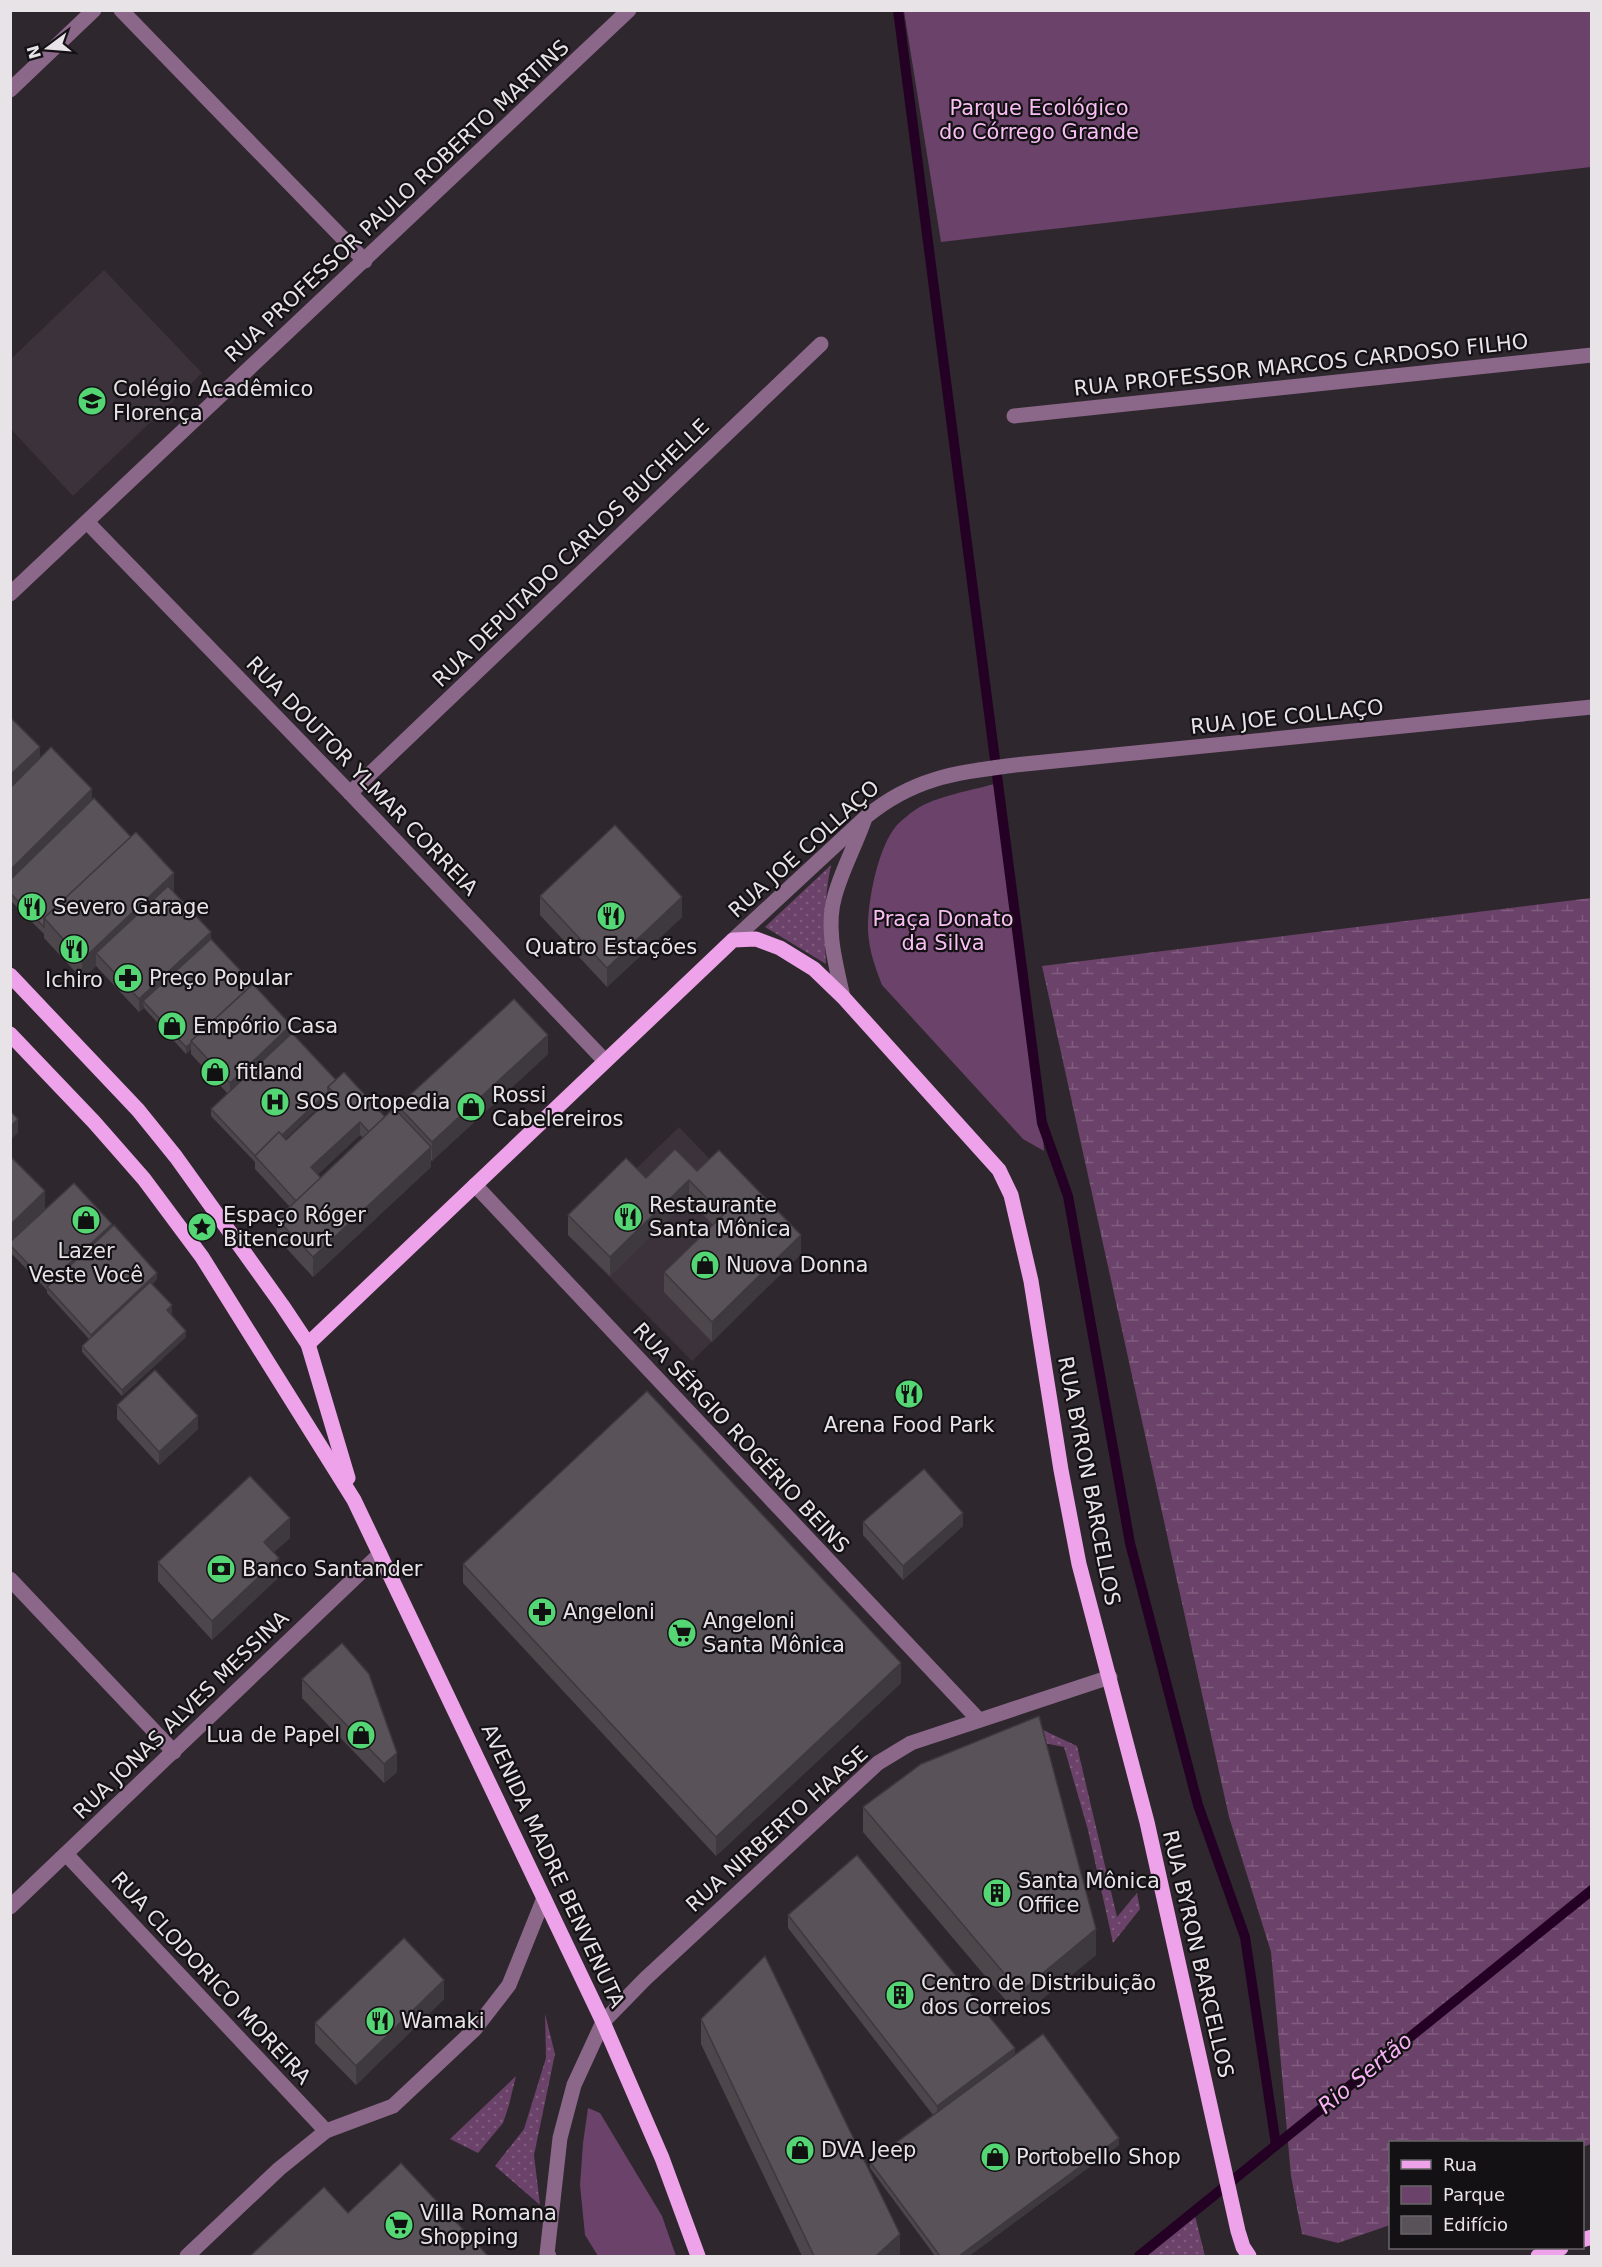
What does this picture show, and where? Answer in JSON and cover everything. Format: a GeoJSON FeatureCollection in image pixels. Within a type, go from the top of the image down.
{"type":"FeatureCollection","features":[{"type":"Feature","properties":{"kind":"main road","name":"RUA BYRON BARCELLOS"},"geometry":{"type":"LineString","coordinates":[[733,940],[756,939],[780,948],[814,969],[843,997],[999,1170],[1011,1195],[1031,1281],[1061,1470],[1079,1564],[1147,1822],[1238,2231],[1243,2247],[1249,2256]]}},
{"type":"Feature","properties":{"kind":"main road","name":"RUA JOE COLLAÇO"},"geometry":{"type":"LineString","coordinates":[[308,1344],[733,940]]}},
{"type":"Feature","properties":{"kind":"main road","name":"AVENIDA MADRE BENVENUTA"},"geometry":{"type":"LineString","coordinates":[[10,975],[138,1110],[176,1157],[308,1344],[354,1500]]}},
{"type":"Feature","properties":{"kind":"main road","name":"AVENIDA MADRE BENVENUTA"},"geometry":{"type":"LineString","coordinates":[[10,1034],[137,1171],[202,1257],[354,1500],[603,2022],[662,2158],[699,2256]]}},
{"type":"Feature","properties":{"kind":"main road"},"geometry":{"type":"LineString","coordinates":[[1538,2256],[1556,2249]]}},
{"type":"Feature","properties":{"kind":"street"},"geometry":{"type":"LineString","coordinates":[[10,90],[94,10]]}},
{"type":"Feature","properties":{"kind":"street"},"geometry":{"type":"LineString","coordinates":[[121,10],[365,261]]}},
{"type":"Feature","properties":{"kind":"street","name":"RUA PROFESSOR PAULO ROBERTO MARTINS"},"geometry":{"type":"LineString","coordinates":[[10,594],[629,10]]}},
{"type":"Feature","properties":{"kind":"street","name":"RUA DEPUTADO CARLOS BUCHELLE"},"geometry":{"type":"LineString","coordinates":[[350,793],[821,344]]}},
{"type":"Feature","properties":{"kind":"street","name":"RUA PROFESSOR MARCOS CARDOSO FILHO"},"geometry":{"type":"LineString","coordinates":[[1014,416],[1592,355]]}},
{"type":"Feature","properties":{"kind":"street","name":"RUA DOUTOR YLMAR CORREIA"},"geometry":{"type":"LineString","coordinates":[[87,522],[350,793],[605,1061]]}},
{"type":"Feature","properties":{"kind":"street","name":"RUA JOE COLLAÇO"},"geometry":{"type":"LineString","coordinates":[[733,940],[887,799],[928,781],[1015,765],[1592,707]]}},
{"type":"Feature","properties":{"kind":"street"},"geometry":{"type":"LineString","coordinates":[[843,997],[832,950],[831,917],[834,896],[867,816]]}},
{"type":"Feature","properties":{"kind":"street","name":"RUA SÉRGIO ROGÉRIO BEINS"},"geometry":{"type":"LineString","coordinates":[[475,1185],[978,1719]]}},
{"type":"Feature","properties":{"kind":"street","name":"RUA JONAS ALVES MESSINA"},"geometry":{"type":"LineString","coordinates":[[10,1907],[380,1554]]}},
{"type":"Feature","properties":{"kind":"street"},"geometry":{"type":"LineString","coordinates":[[10,1579],[174,1752]]}},
{"type":"Feature","properties":{"kind":"street","name":"RUA NIRBERTO HAASE"},"geometry":{"type":"LineString","coordinates":[[549,2256],[547,2254],[560,2138],[574,2085],[603,2022],[645,1979],[878,1763],[911,1743],[1110,1677]]}},
{"type":"Feature","properties":{"kind":"street","name":"RUA CLODORICO MOREIRA"},"geometry":{"type":"LineString","coordinates":[[66,1854],[326,2131]]}},
{"type":"Feature","properties":{"kind":"street"},"geometry":{"type":"LineString","coordinates":[[187,2256],[279,2169],[326,2131],[393,2106],[475,2029],[509,1985],[544,1898]]}},
{"type":"Feature","properties":{"kind":"shaded area","name":"Colégio Acadêmico Florença"},"geometry":{"type":"Polygon","coordinates":[[[104,270],[202,373],[73,496],[11,429],[11,359],[104,270]]]}},
{"type":"Feature","properties":{"kind":"shaded area","name":"Nuova Donna"},"geometry":{"type":"Polygon","coordinates":[[[679,1127],[801,1254],[692,1361],[568,1235],[679,1127]]]}},
{"type":"Feature","properties":{"kind":"green space","name":"Parque Ecológico do Córrego Grande"},"geometry":{"type":"Polygon","coordinates":[[[904,11],[1591,11],[1591,167],[941,242],[904,11]]]}},
{"type":"Feature","properties":{"kind":"green space","name":"Praça Donato da Silva"},"geometry":{"type":"Polygon","coordinates":[[[998,783],[1044,1151],[1023,1139],[882,985],[869,938],[869,906],[875,875],[884,846],[897,825],[923,805],[998,783]]]}},
{"type":"Feature","properties":{"kind":"green space"},"geometry":{"type":"Polygon","coordinates":[[[831,865],[825,914],[826,964],[765,927],[831,865]]]}},
{"type":"Feature","properties":{"kind":"green space"},"geometry":{"type":"Polygon","coordinates":[[[1591,898],[1591,2144],[1584,2147],[1584,2141],[1389,2141],[1389,2225],[1338,2243],[1302,2234],[1291,2176],[1271,1952],[1229,1817],[1042,966],[1591,898]]]}},
{"type":"Feature","properties":{"kind":"green space"},"geometry":{"type":"Polygon","coordinates":[[[1043,1730],[1077,1746],[1117,1917],[1137,1893],[1140,1909],[1113,1943],[1088,1830],[1064,1747],[1039,1742],[919,1772],[1043,1730]]]}},
{"type":"Feature","properties":{"kind":"green space"},"geometry":{"type":"Polygon","coordinates":[[[545,2014],[555,2054],[534,2155],[540,2205],[495,2166],[524,2129],[546,2058],[545,2014]]]}},
{"type":"Feature","properties":{"kind":"green space"},"geometry":{"type":"Polygon","coordinates":[[[516,2076],[503,2123],[478,2153],[450,2139],[516,2076]]]}},
{"type":"Feature","properties":{"kind":"green space"},"geometry":{"type":"Polygon","coordinates":[[[588,2108],[600,2113],[662,2216],[676,2256],[598,2256],[585,2235],[580,2185],[588,2108]]]}},
{"type":"Feature","properties":{"kind":"green space"},"geometry":{"type":"Polygon","coordinates":[[[1194,2212],[1205,2256],[1140,2256],[1194,2212]]]}},
{"type":"Feature","properties":{"kind":"building"},"geometry":{"type":"Polygon","coordinates":[[[10,717],[40,747],[10,775],[10,717]]]}},
{"type":"Feature","properties":{"kind":"building"},"geometry":{"type":"Polygon","coordinates":[[[51,747],[92,789],[10,870],[10,788],[51,747]]]}},
{"type":"Feature","properties":{"kind":"building"},"geometry":{"type":"Polygon","coordinates":[[[94,798],[131,837],[44,918],[44,927],[10,893],[10,880],[94,798]]]}},
{"type":"Feature","properties":{"kind":"building","name":"Quatro Estações"},"geometry":{"type":"Polygon","coordinates":[[[615,825],[682,897],[607,968],[540,896],[615,825]]]}},
{"type":"Feature","properties":{"kind":"building"},"geometry":{"type":"Polygon","coordinates":[[[136,832],[174,873],[82,960],[44,918],[136,832]]]}},
{"type":"Feature","properties":{"kind":"building"},"geometry":{"type":"Polygon","coordinates":[[[168,886],[211,932],[139,999],[96,953],[168,886]]]}},
{"type":"Feature","properties":{"kind":"building"},"geometry":{"type":"Polygon","coordinates":[[[211,939],[253,984],[186,1047],[143,1001],[211,939]]]}},
{"type":"Feature","properties":{"kind":"building"},"geometry":{"type":"Polygon","coordinates":[[[253,984],[291,1025],[230,1083],[191,1041],[253,984]]]}},
{"type":"Feature","properties":{"kind":"building"},"geometry":{"type":"Polygon","coordinates":[[[514,999],[548,1035],[432,1142],[398,1106],[514,999]]]}},
{"type":"Feature","properties":{"kind":"building","name":"SOS Ortopedia"},"geometry":{"type":"Polygon","coordinates":[[[292,1033],[336,1080],[328,1087],[328,1092],[282,1135],[279,1132],[255,1156],[211,1109],[292,1033]]]}},
{"type":"Feature","properties":{"kind":"building"},"geometry":{"type":"Polygon","coordinates":[[[344,1072],[385,1117],[369,1132],[360,1122],[311,1167],[321,1178],[296,1201],[255,1156],[279,1132],[286,1140],[335,1094],[328,1087],[344,1072]]]}},
{"type":"Feature","properties":{"kind":"building"},"geometry":{"type":"Polygon","coordinates":[[[394,1108],[431,1147],[313,1257],[277,1219],[394,1108]]]}},
{"type":"Feature","properties":{"kind":"building"},"geometry":{"type":"Polygon","coordinates":[[[10,1111],[18,1119],[10,1127],[10,1111]]]}},
{"type":"Feature","properties":{"kind":"building"},"geometry":{"type":"Polygon","coordinates":[[[675,1149],[697,1171],[719,1150],[801,1235],[712,1322],[664,1272],[723,1215],[689,1180],[610,1257],[568,1215],[626,1158],[646,1178],[675,1149]]]}},
{"type":"Feature","properties":{"kind":"building"},"geometry":{"type":"Polygon","coordinates":[[[10,1156],[45,1191],[10,1225],[10,1156]]]}},
{"type":"Feature","properties":{"kind":"building"},"geometry":{"type":"Polygon","coordinates":[[[74,1183],[112,1224],[47,1284],[10,1245],[10,1242],[74,1183]]]}},
{"type":"Feature","properties":{"kind":"building"},"geometry":{"type":"Polygon","coordinates":[[[114,1225],[157,1273],[91,1335],[47,1287],[114,1225]]]}},
{"type":"Feature","properties":{"kind":"building"},"geometry":{"type":"Polygon","coordinates":[[[150,1282],[172,1305],[167,1310],[186,1331],[122,1390],[82,1346],[150,1282]]]}},
{"type":"Feature","properties":{"kind":"building"},"geometry":{"type":"Polygon","coordinates":[[[155,1370],[198,1416],[159,1452],[117,1405],[155,1370]]]}},
{"type":"Feature","properties":{"kind":"building","name":"Angeloni Santa Mônica"},"geometry":{"type":"Polygon","coordinates":[[[647,1391],[901,1663],[716,1837],[463,1564],[647,1391]]]}},
{"type":"Feature","properties":{"kind":"building"},"geometry":{"type":"Polygon","coordinates":[[[924,1469],[963,1513],[903,1566],[863,1522],[924,1469]]]}},
{"type":"Feature","properties":{"kind":"building","name":"Banco Santander"},"geometry":{"type":"Polygon","coordinates":[[[250,1476],[290,1518],[264,1542],[279,1558],[212,1621],[158,1562],[250,1476]]]}},
{"type":"Feature","properties":{"kind":"building","name":"Lua de Papel"},"geometry":{"type":"Polygon","coordinates":[[[342,1643],[369,1674],[397,1753],[384,1764],[302,1679],[342,1643]]]}},
{"type":"Feature","properties":{"kind":"building","name":"Santa Mônica Office"},"geometry":{"type":"Polygon","coordinates":[[[1039,1716],[1096,1929],[1020,1992],[863,1807],[921,1764],[1039,1716]]]}},
{"type":"Feature","properties":{"kind":"building","name":"Centro de Distribuição dos Correios"},"geometry":{"type":"Polygon","coordinates":[[[857,1855],[1015,2048],[937,2106],[788,1915],[857,1855]]]}},
{"type":"Feature","properties":{"kind":"building","name":"Wamaki"},"geometry":{"type":"Polygon","coordinates":[[[404,1938],[444,1980],[356,2066],[315,2023],[404,1938]]]}},
{"type":"Feature","properties":{"kind":"building","name":"DVA Jeep"},"geometry":{"type":"Polygon","coordinates":[[[765,1956],[900,2234],[876,2256],[814,2256],[701,2019],[765,1956]]]}},
{"type":"Feature","properties":{"kind":"building","name":"Portobello Shop"},"geometry":{"type":"Polygon","coordinates":[[[1043,2034],[1119,2138],[959,2256],[940,2256],[870,2162],[1043,2034]]]}},
{"type":"Feature","properties":{"kind":"building"},"geometry":{"type":"Polygon","coordinates":[[[401,2163],[488,2256],[250,2256],[324,2187],[348,2213],[401,2163]]]}},
{"type":"Feature","properties":{"kind":"waterway"},"geometry":{"type":"LineString","coordinates":[[898,10],[1042,1123],[1068,1196],[1130,1543],[1198,1805],[1245,1937],[1276,2145]]}},
{"type":"Feature","properties":{"kind":"waterway","name":"Rio Sertão"},"geometry":{"type":"LineString","coordinates":[[1139,2256],[1592,1890]]}},
{"type":"Feature","properties":{"kind":"place","name":"Colégio Acadêmico Florença"},"geometry":{"type":"Point","coordinates":[92,401]}},
{"type":"Feature","properties":{"kind":"place","name":"Severo Garage"},"geometry":{"type":"Point","coordinates":[32,907]}},
{"type":"Feature","properties":{"kind":"place","name":"Quatro Estações"},"geometry":{"type":"Point","coordinates":[611,916]}},
{"type":"Feature","properties":{"kind":"place","name":"Ichiro"},"geometry":{"type":"Point","coordinates":[74,949]}},
{"type":"Feature","properties":{"kind":"place","name":"Preço Popular"},"geometry":{"type":"Point","coordinates":[128,978]}},
{"type":"Feature","properties":{"kind":"place","name":"Empório Casa"},"geometry":{"type":"Point","coordinates":[172,1026]}},
{"type":"Feature","properties":{"kind":"place","name":"fitland"},"geometry":{"type":"Point","coordinates":[215,1072]}},
{"type":"Feature","properties":{"kind":"place","name":"SOS Ortopedia"},"geometry":{"type":"Point","coordinates":[275,1102]}},
{"type":"Feature","properties":{"kind":"place","name":"Rossi Cabelereiros"},"geometry":{"type":"Point","coordinates":[471,1107]}},
{"type":"Feature","properties":{"kind":"place","name":"Restaurante Santa Mônica"},"geometry":{"type":"Point","coordinates":[628,1217]}},
{"type":"Feature","properties":{"kind":"place","name":"Lazer Veste Você"},"geometry":{"type":"Point","coordinates":[86,1220]}},
{"type":"Feature","properties":{"kind":"place","name":"Espaço Róger Bitencourt"},"geometry":{"type":"Point","coordinates":[202,1227]}},
{"type":"Feature","properties":{"kind":"place","name":"Nuova Donna"},"geometry":{"type":"Point","coordinates":[705,1265]}},
{"type":"Feature","properties":{"kind":"place","name":"Arena Food Park"},"geometry":{"type":"Point","coordinates":[909,1394]}},
{"type":"Feature","properties":{"kind":"place","name":"Banco Santander"},"geometry":{"type":"Point","coordinates":[221,1569]}},
{"type":"Feature","properties":{"kind":"place","name":"Angeloni"},"geometry":{"type":"Point","coordinates":[542,1612]}},
{"type":"Feature","properties":{"kind":"place","name":"Angeloni Santa Mônica"},"geometry":{"type":"Point","coordinates":[682,1633]}},
{"type":"Feature","properties":{"kind":"place","name":"Lua de Papel"},"geometry":{"type":"Point","coordinates":[361,1735]}},
{"type":"Feature","properties":{"kind":"place","name":"Santa Mônica Office"},"geometry":{"type":"Point","coordinates":[997,1893]}},
{"type":"Feature","properties":{"kind":"place","name":"Centro de Distribuição dos Correios"},"geometry":{"type":"Point","coordinates":[900,1995]}},
{"type":"Feature","properties":{"kind":"place","name":"Wamaki"},"geometry":{"type":"Point","coordinates":[380,2021]}},
{"type":"Feature","properties":{"kind":"place","name":"DVA Jeep"},"geometry":{"type":"Point","coordinates":[800,2150]}},
{"type":"Feature","properties":{"kind":"place","name":"Portobello Shop"},"geometry":{"type":"Point","coordinates":[995,2157]}},
{"type":"Feature","properties":{"kind":"place","name":"Villa Romana Shopping"},"geometry":{"type":"Point","coordinates":[399,2225]}}]}
